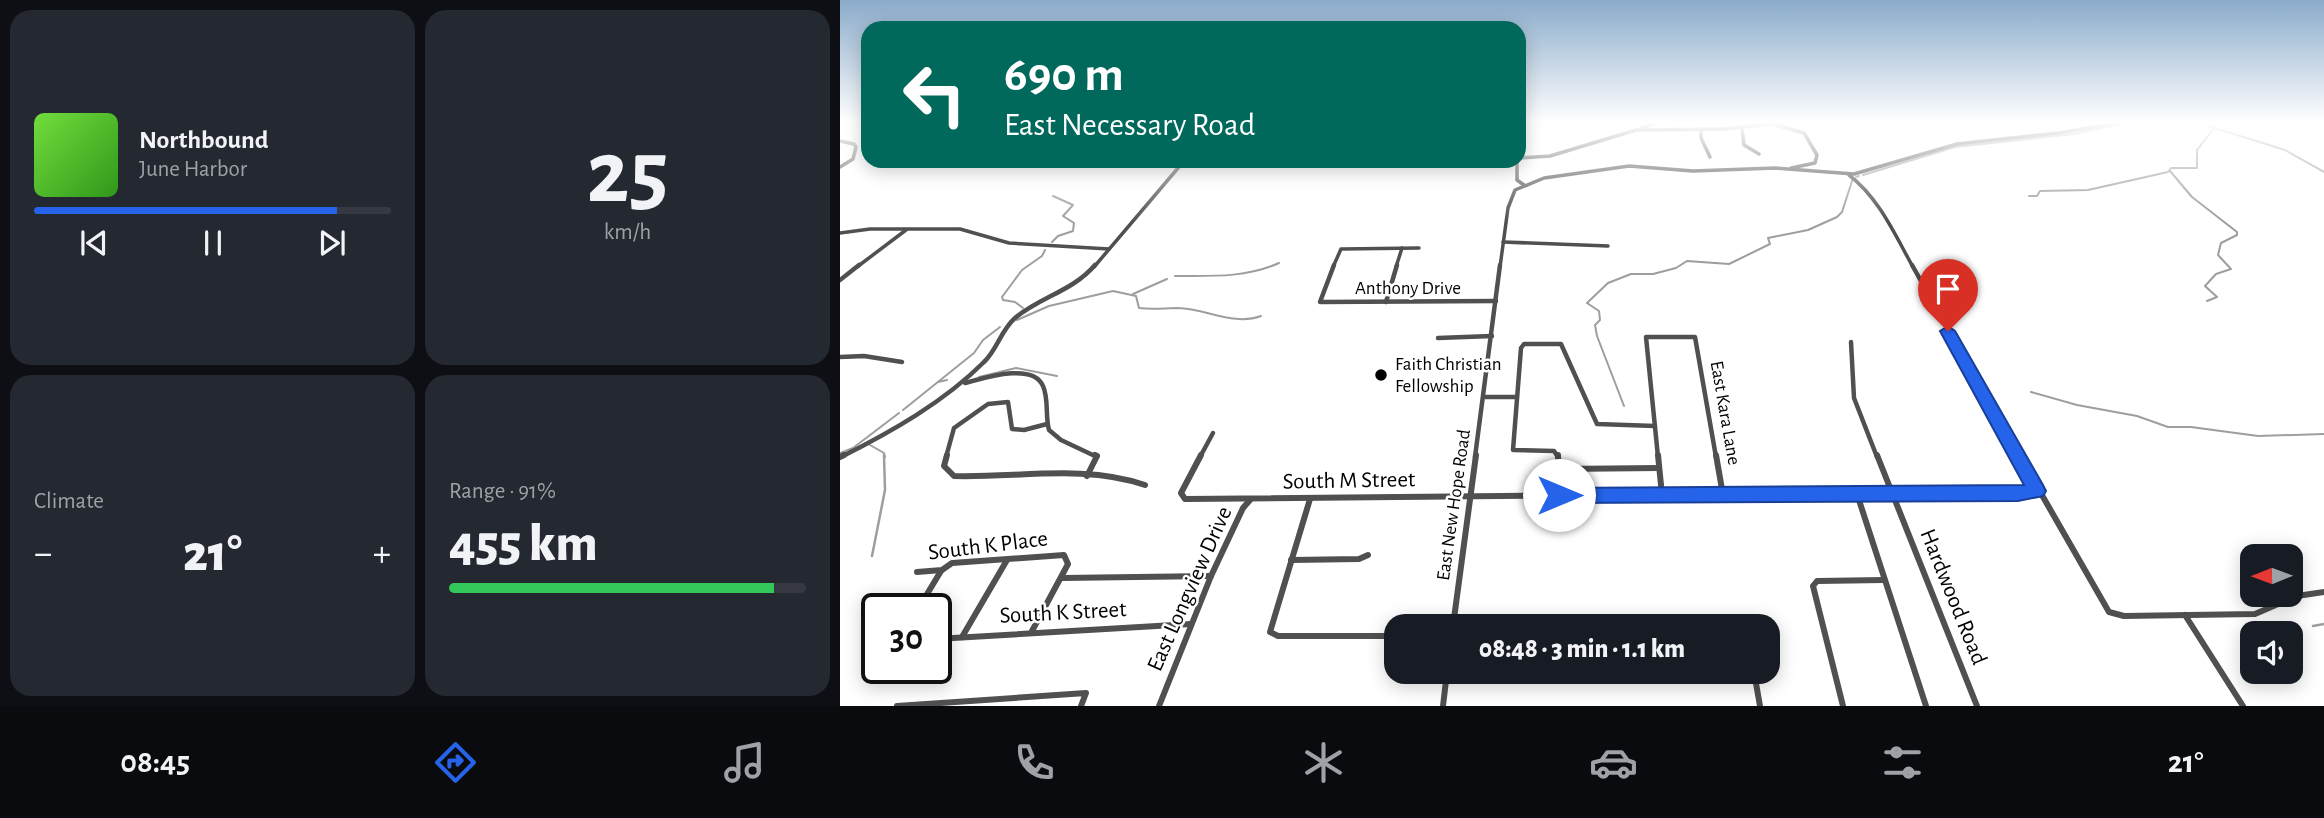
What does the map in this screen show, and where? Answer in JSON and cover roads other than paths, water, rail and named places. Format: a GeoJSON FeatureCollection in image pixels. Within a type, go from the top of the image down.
{"type":"FeatureCollection","features":[{"type":"Feature","properties":{"kind":"street"},"geometry":{"type":"LineString","coordinates":[[840,167],[854,156]]}},
{"type":"Feature","properties":{"kind":"street"},"geometry":{"type":"LineString","coordinates":[[1526,159],[1550,156]]}},
{"type":"Feature","properties":{"kind":"street"},"geometry":{"type":"LineString","coordinates":[[1790,169],[1815,163],[1817,156]]}},
{"type":"Feature","properties":{"kind":"street"},"geometry":{"type":"LineString","coordinates":[[1518,168],[1517,180],[1524,185],[1544,178],[1629,166],[1683,171],[1790,169],[1847,174],[1876,169],[1918,156]]}},
{"type":"Feature","properties":{"kind":"street"},"geometry":{"type":"LineString","coordinates":[[840,457],[871,442],[963,383],[988,359],[1015,318],[1076,285],[1178,168]]}},
{"type":"Feature","properties":{"kind":"street"},"geometry":{"type":"LineString","coordinates":[[1847,174],[1857,179],[1881,210],[2037,491],[2100,600],[2112,613],[2124,616],[2255,614],[2307,593],[2324,592]]}},
{"type":"Feature","properties":{"kind":"street","name":"East New Hope Road"},"geometry":{"type":"LineString","coordinates":[[1455,614],[1510,198],[1524,185]]}},
{"type":"Feature","properties":{"kind":"street"},"geometry":{"type":"LineString","coordinates":[[840,233],[870,229],[971,230],[1009,243],[1109,249]]}},
{"type":"Feature","properties":{"kind":"street"},"geometry":{"type":"LineString","coordinates":[[840,280],[907,229]]}},
{"type":"Feature","properties":{"kind":"street"},"geometry":{"type":"LineString","coordinates":[[1503,242],[1530,241],[1572,247],[1608,246]]}},
{"type":"Feature","properties":{"kind":"street","name":"Anthony Drive"},"geometry":{"type":"LineString","coordinates":[[1402,248],[1346,248],[1338,252],[1320,302],[1496,301]]}},
{"type":"Feature","properties":{"kind":"street"},"geometry":{"type":"LineString","coordinates":[[1386,302],[1402,248],[1419,248]]}},
{"type":"Feature","properties":{"kind":"street"},"geometry":{"type":"LineString","coordinates":[[1438,338],[1492,336]]}},
{"type":"Feature","properties":{"kind":"street","name":"East Kara Lane"},"geometry":{"type":"LineString","coordinates":[[1655,426],[1646,337],[1695,337],[1723,495]]}},
{"type":"Feature","properties":{"kind":"street","name":"Hardwood Road"},"geometry":{"type":"LineString","coordinates":[[1851,342],[1854,398],[1977,706]]}},
{"type":"Feature","properties":{"kind":"street"},"geometry":{"type":"LineString","coordinates":[[1559,495],[1558,454],[1554,451],[1513,450],[1521,346],[1535,343],[1561,344],[1597,424],[1655,426],[1662,495]]}},
{"type":"Feature","properties":{"kind":"street"},"geometry":{"type":"LineString","coordinates":[[840,357],[864,356],[902,362]]}},
{"type":"Feature","properties":{"kind":"street"},"geometry":{"type":"LineString","coordinates":[[963,383],[1008,374],[1034,375],[1041,379],[1047,424],[1053,435],[1097,457],[1087,476]]}},
{"type":"Feature","properties":{"kind":"street"},"geometry":{"type":"LineString","coordinates":[[1485,397],[1516,397]]}},
{"type":"Feature","properties":{"kind":"street"},"geometry":{"type":"LineString","coordinates":[[1047,424],[1024,430],[1012,429],[1008,402],[988,404],[954,428],[951,444],[943,458],[943,467],[947,472],[962,477],[1087,476],[1136,480],[1145,485]]}},
{"type":"Feature","properties":{"kind":"street","name":"East Longview Drive"},"geometry":{"type":"LineString","coordinates":[[1213,433],[1182,496],[1191,501],[1250,500]]}},
{"type":"Feature","properties":{"kind":"street"},"geometry":{"type":"LineString","coordinates":[[1560,469],[1659,468]]}},
{"type":"Feature","properties":{"kind":"street","name":"South M Street"},"geometry":{"type":"LineString","coordinates":[[1250,500],[2037,491]]}},
{"type":"Feature","properties":{"kind":"street"},"geometry":{"type":"LineString","coordinates":[[1857,494],[1926,706]]}},
{"type":"Feature","properties":{"kind":"street"},"geometry":{"type":"LineString","coordinates":[[1310,499],[1270,632],[1278,636],[1384,636]]}},
{"type":"Feature","properties":{"kind":"street","name":"East Longview Drive"},"geometry":{"type":"LineString","coordinates":[[1159,706],[1212,576],[1243,508],[1250,500]]}},
{"type":"Feature","properties":{"kind":"street","name":"South K Place"},"geometry":{"type":"LineString","coordinates":[[917,572],[942,570],[952,563],[1064,555],[1068,564],[1062,578],[1212,576]]}},
{"type":"Feature","properties":{"kind":"street"},"geometry":{"type":"LineString","coordinates":[[1291,560],[1359,559],[1368,555]]}},
{"type":"Feature","properties":{"kind":"street"},"geometry":{"type":"LineString","coordinates":[[961,637],[1008,559]]}},
{"type":"Feature","properties":{"kind":"street"},"geometry":{"type":"LineString","coordinates":[[928,593],[942,570]]}},
{"type":"Feature","properties":{"kind":"street"},"geometry":{"type":"LineString","coordinates":[[1032,632],[1062,578]]}},
{"type":"Feature","properties":{"kind":"street"},"geometry":{"type":"LineString","coordinates":[[1843,706],[1813,586],[1816,582],[1884,580]]}},
{"type":"Feature","properties":{"kind":"street"},"geometry":{"type":"LineString","coordinates":[[2185,615],[2243,706]]}},
{"type":"Feature","properties":{"kind":"street","name":"South K Street"},"geometry":{"type":"LineString","coordinates":[[952,638],[1191,624]]}},
{"type":"Feature","properties":{"kind":"street"},"geometry":{"type":"LineString","coordinates":[[1443,706],[1446,684]]}},
{"type":"Feature","properties":{"kind":"street"},"geometry":{"type":"LineString","coordinates":[[1756,684],[1760,706]]}},
{"type":"Feature","properties":{"kind":"street"},"geometry":{"type":"LineString","coordinates":[[898,706],[1086,693],[1081,706]]}},
{"type":"Feature","properties":{"kind":"waterway"},"geometry":{"type":"LineString","coordinates":[[1863,175],[1926,156]]}},
{"type":"Feature","properties":{"kind":"waterway"},"geometry":{"type":"LineString","coordinates":[[2029,196],[2037,196],[2040,191],[2088,190],[2168,172],[2171,168],[2197,168],[2197,156]]}},
{"type":"Feature","properties":{"kind":"waterway"},"geometry":{"type":"LineString","coordinates":[[2296,156],[2324,172]]}},
{"type":"Feature","properties":{"kind":"waterway"},"geometry":{"type":"LineString","coordinates":[[2170,171],[2192,197],[2237,232],[2237,235],[2221,243],[2218,255],[2231,269],[2216,274],[2205,286],[2217,297],[2207,301]]}},
{"type":"Feature","properties":{"kind":"waterway"},"geometry":{"type":"LineString","coordinates":[[1624,406],[1597,336],[1595,325],[1600,320],[1599,311],[1587,303],[1608,283],[1631,274],[1653,274],[1676,268],[1687,261],[1729,264],[1770,244],[1768,238],[1808,230],[1837,217],[1842,212],[1853,178]]}},
{"type":"Feature","properties":{"kind":"waterway"},"geometry":{"type":"LineString","coordinates":[[1052,242],[1058,236],[1073,231],[1074,223],[1063,216],[1073,205],[1053,196]]}},
{"type":"Feature","properties":{"kind":"waterway"},"geometry":{"type":"LineString","coordinates":[[1023,308],[1015,302],[1003,300],[1002,297],[1022,270],[1042,256],[1045,250]]}},
{"type":"Feature","properties":{"kind":"waterway"},"geometry":{"type":"LineString","coordinates":[[1175,276],[1241,274],[1279,263]]}},
{"type":"Feature","properties":{"kind":"waterway"},"geometry":{"type":"LineString","coordinates":[[1133,294],[1167,279]]}},
{"type":"Feature","properties":{"kind":"waterway"},"geometry":{"type":"LineString","coordinates":[[1017,320],[1049,306],[1113,291],[1136,296],[1139,308],[1189,309],[1241,319],[1261,316]]}},
{"type":"Feature","properties":{"kind":"waterway"},"geometry":{"type":"LineString","coordinates":[[903,410],[974,353],[983,340],[1000,327]]}},
{"type":"Feature","properties":{"kind":"waterway"},"geometry":{"type":"LineString","coordinates":[[979,377],[1016,368],[1057,376]]}},
{"type":"Feature","properties":{"kind":"waterway"},"geometry":{"type":"LineString","coordinates":[[938,382],[947,380]]}},
{"type":"Feature","properties":{"kind":"waterway"},"geometry":{"type":"LineString","coordinates":[[2031,392],[2077,405],[2137,416],[2168,427],[2191,427],[2258,436],[2324,434]]}},
{"type":"Feature","properties":{"kind":"waterway"},"geometry":{"type":"LineString","coordinates":[[840,453],[853,448],[899,413]]}},
{"type":"Feature","properties":{"kind":"waterway"},"geometry":{"type":"LineString","coordinates":[[870,445],[884,453],[885,457]]}},
{"type":"Feature","properties":{"kind":"waterway"},"geometry":{"type":"LineString","coordinates":[[872,556],[885,490],[884,455]]}},
{"type":"Feature","properties":{"kind":"waterway"},"geometry":{"type":"LineString","coordinates":[[2313,626],[2324,624]]}},
{"type":"Feature","properties":{"kind":"place","name":"Faith Christian Fellowship"},"geometry":{"type":"Point","coordinates":[1381,375]}}]}
